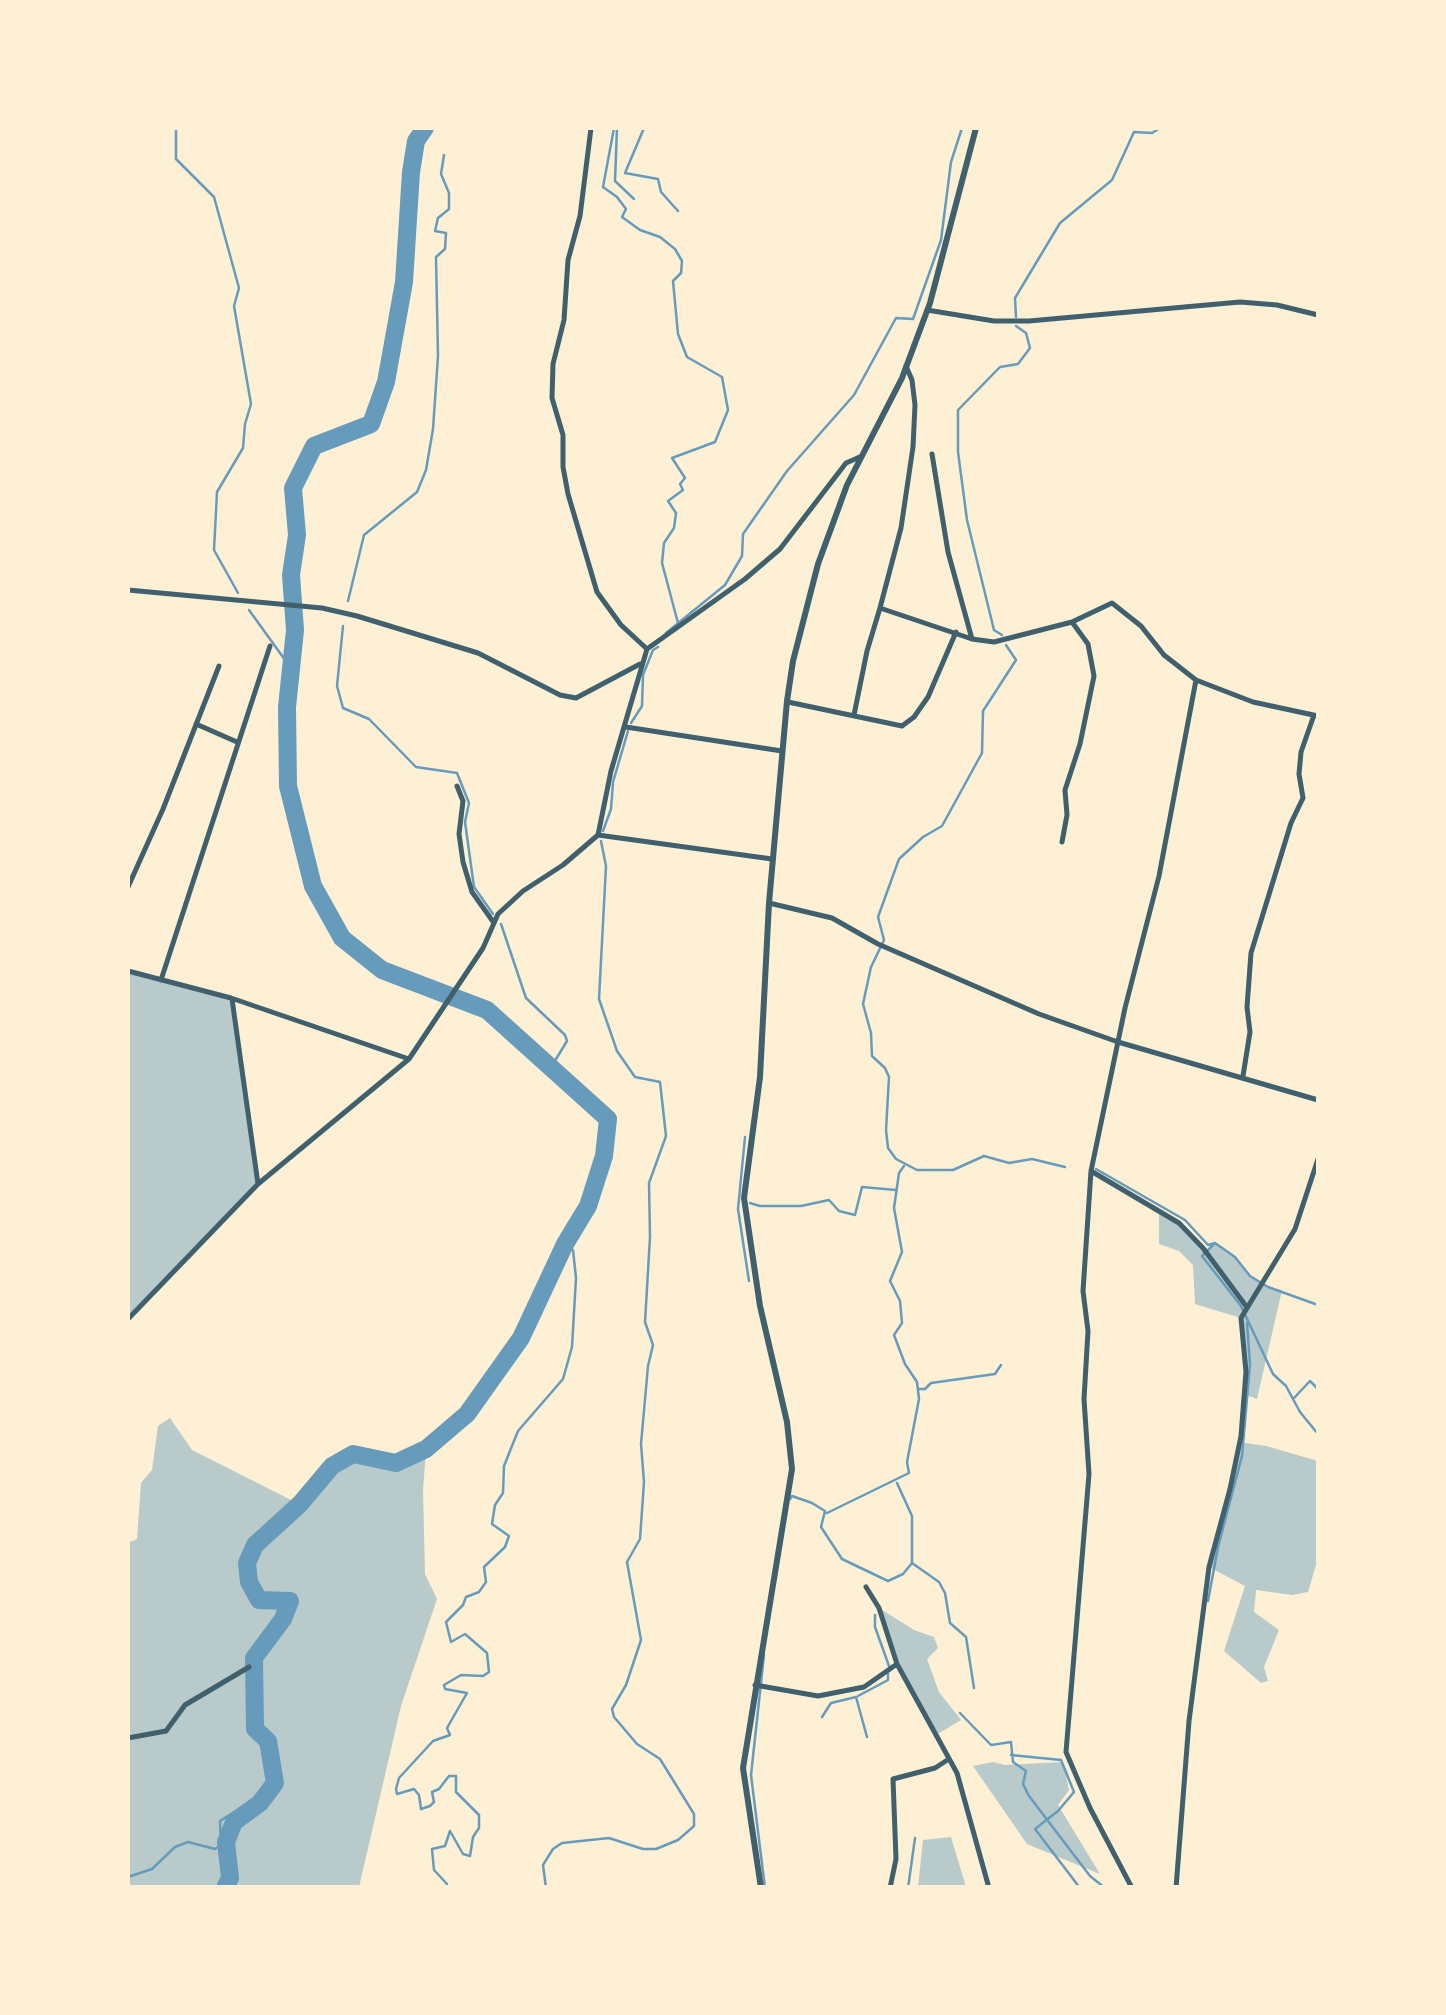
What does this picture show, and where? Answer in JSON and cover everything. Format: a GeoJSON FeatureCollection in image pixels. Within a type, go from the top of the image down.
{"type":"FeatureCollection","features":[{"type":"Feature","properties":{"kind":"street"},"geometry":{"type":"LineString","coordinates":[[591,128],[580,216],[568,260],[552,398],[562,435],[562,467],[568,494],[597,592],[621,625],[647,649]]}},
{"type":"Feature","properties":{"kind":"street"},"geometry":{"type":"LineString","coordinates":[[761,1888],[743,1768],[792,1469],[787,1422],[760,1306],[744,1198],[760,1077],[772,859],[787,702],[793,661],[818,564],[847,485],[906,366],[927,310],[976,128]]}},
{"type":"Feature","properties":{"kind":"street"},"geometry":{"type":"LineString","coordinates":[[927,310],[994,321],[1240,302],[1277,305],[1318,315]]}},
{"type":"Feature","properties":{"kind":"street"},"geometry":{"type":"LineString","coordinates":[[854,715],[866,651],[902,528],[915,405],[906,366]]}},
{"type":"Feature","properties":{"kind":"street"},"geometry":{"type":"LineString","coordinates":[[932,454],[948,552],[972,640]]}},
{"type":"Feature","properties":{"kind":"street"},"geometry":{"type":"LineString","coordinates":[[128,1320],[258,1184],[410,1059],[460,985],[498,914],[522,891],[563,865],[598,835],[611,771],[647,649],[780,549],[846,462],[862,456]]}},
{"type":"Feature","properties":{"kind":"street"},"geometry":{"type":"LineString","coordinates":[[128,590],[322,608],[478,653],[560,695],[576,698],[640,664]]}},
{"type":"Feature","properties":{"kind":"street"},"geometry":{"type":"LineString","coordinates":[[880,608],[972,640],[994,642],[1072,622],[1112,603],[1142,626],[1164,655],[1196,680],[1253,702],[1316,715],[1302,752],[1302,798],[1250,954],[1250,1032],[1243,1076]]}},
{"type":"Feature","properties":{"kind":"street"},"geometry":{"type":"LineString","coordinates":[[1062,842],[1067,815],[1065,790],[1080,744],[1094,676],[1088,644],[1072,622]]}},
{"type":"Feature","properties":{"kind":"street"},"geometry":{"type":"LineString","coordinates":[[787,702],[907,724],[928,697],[956,632]]}},
{"type":"Feature","properties":{"kind":"street"},"geometry":{"type":"LineString","coordinates":[[161,980],[270,646]]}},
{"type":"Feature","properties":{"kind":"street"},"geometry":{"type":"LineString","coordinates":[[128,887],[219,666]]}},
{"type":"Feature","properties":{"kind":"street"},"geometry":{"type":"LineString","coordinates":[[1132,1888],[1066,1752],[1089,1474],[1084,1400],[1088,1331],[1083,1291],[1092,1171],[1118,1042],[1159,876],[1196,680]]}},
{"type":"Feature","properties":{"kind":"street"},"geometry":{"type":"LineString","coordinates":[[196,724],[237,742]]}},
{"type":"Feature","properties":{"kind":"street"},"geometry":{"type":"LineString","coordinates":[[625,727],[782,751]]}},
{"type":"Feature","properties":{"kind":"street"},"geometry":{"type":"LineString","coordinates":[[457,786],[463,801],[459,834],[462,862],[472,892],[494,923]]}},
{"type":"Feature","properties":{"kind":"street"},"geometry":{"type":"LineString","coordinates":[[598,835],[772,859]]}},
{"type":"Feature","properties":{"kind":"street"},"geometry":{"type":"LineString","coordinates":[[769,903],[832,918],[880,945],[1039,1014],[1118,1042],[1318,1100]]}},
{"type":"Feature","properties":{"kind":"street"},"geometry":{"type":"LineString","coordinates":[[128,971],[231,998],[410,1059]]}},
{"type":"Feature","properties":{"kind":"street"},"geometry":{"type":"LineString","coordinates":[[231,998],[258,1184]]}},
{"type":"Feature","properties":{"kind":"street"},"geometry":{"type":"LineString","coordinates":[[1176,1888],[1190,1721],[1209,1567],[1241,1436],[1246,1372],[1241,1318],[1295,1229],[1318,1159]]}},
{"type":"Feature","properties":{"kind":"street"},"geometry":{"type":"LineString","coordinates":[[1092,1171],[1179,1223],[1246,1306]]}},
{"type":"Feature","properties":{"kind":"street"},"geometry":{"type":"LineString","coordinates":[[866,1587],[879,1608],[897,1664],[957,1774],[989,1888]]}},
{"type":"Feature","properties":{"kind":"street"},"geometry":{"type":"LineString","coordinates":[[755,1685],[818,1696],[864,1687],[897,1664]]}},
{"type":"Feature","properties":{"kind":"street"},"geometry":{"type":"LineString","coordinates":[[128,1738],[166,1731],[185,1705],[249,1667]]}},
{"type":"Feature","properties":{"kind":"street"},"geometry":{"type":"LineString","coordinates":[[890,1888],[896,1859],[894,1779],[935,1768],[949,1759]]}},
{"type":"Feature","properties":{"kind":"shaded area"},"geometry":{"type":"Polygon","coordinates":[[[128,971],[231,998],[258,1184],[128,1319],[128,971]]]}},
{"type":"Feature","properties":{"kind":"shaded area"},"geometry":{"type":"Polygon","coordinates":[[[1159,1211],[1179,1223],[1207,1251],[1215,1243],[1235,1257],[1251,1276],[1268,1287],[1282,1290],[1257,1399],[1244,1394],[1241,1318],[1195,1304],[1193,1265],[1179,1251],[1159,1244],[1159,1211]]]}},
{"type":"Feature","properties":{"kind":"shaded area"},"geometry":{"type":"Polygon","coordinates":[[[170,1418],[192,1450],[299,1504],[332,1466],[353,1454],[396,1463],[426,1449],[425,1574],[437,1599],[401,1706],[359,1887],[128,1887],[128,1543],[137,1539],[141,1483],[152,1470],[158,1426],[170,1418]]]}},
{"type":"Feature","properties":{"kind":"shaded area"},"geometry":{"type":"Polygon","coordinates":[[[1239,1442],[1318,1461],[1318,1558],[1308,1592],[1292,1595],[1256,1590],[1254,1612],[1279,1630],[1264,1667],[1268,1681],[1261,1683],[1224,1651],[1245,1586],[1209,1567],[1239,1442]]]}},
{"type":"Feature","properties":{"kind":"shaded area"},"geometry":{"type":"Polygon","coordinates":[[[879,1608],[914,1630],[934,1637],[938,1648],[927,1659],[939,1692],[961,1720],[936,1735],[897,1664],[879,1608]]]}},
{"type":"Feature","properties":{"kind":"shaded area"},"geometry":{"type":"Polygon","coordinates":[[[993,1762],[1063,1762],[1069,1790],[1058,1805],[1100,1874],[1027,1844],[973,1766],[993,1762]]]}},
{"type":"Feature","properties":{"kind":"shaded area"},"geometry":{"type":"Polygon","coordinates":[[[951,1837],[966,1887],[918,1887],[923,1840],[951,1837]]]}},
{"type":"Feature","properties":{"kind":"waterway"},"geometry":{"type":"LineString","coordinates":[[176,128],[176,159],[214,197],[239,288],[234,306],[251,404],[243,448],[217,492],[214,550],[238,593]]}},
{"type":"Feature","properties":{"kind":"waterway"},"geometry":{"type":"LineString","coordinates":[[225,1888],[230,1878],[226,1842],[234,1822],[260,1803],[275,1783],[268,1741],[255,1729],[254,1658],[283,1619],[290,1601],[259,1600],[249,1582],[247,1563],[255,1545],[300,1504],[332,1466],[353,1454],[396,1463],[426,1449],[467,1414],[521,1338],[565,1244],[588,1206],[604,1156],[608,1119],[487,1010],[382,970],[342,938],[313,886],[288,786],[287,707],[295,630],[291,575],[297,535],[293,488],[314,446],[371,424],[386,382],[404,282],[411,172],[416,141],[425,128]]}},
{"type":"Feature","properties":{"kind":"waterway"},"geometry":{"type":"LineString","coordinates":[[614,128],[603,187],[626,209],[622,217],[640,230],[660,237],[682,261],[681,273],[673,281],[678,334],[687,357],[722,377],[728,410],[715,442],[672,458],[685,478],[680,484],[683,490],[668,501],[676,513],[674,528],[664,543],[662,563],[678,623]]}},
{"type":"Feature","properties":{"kind":"waterway"},"geometry":{"type":"LineString","coordinates":[[617,128],[615,181],[634,199]]}},
{"type":"Feature","properties":{"kind":"waterway"},"geometry":{"type":"LineString","coordinates":[[644,128],[625,173],[658,179],[661,192],[678,211]]}},
{"type":"Feature","properties":{"kind":"waterway"},"geometry":{"type":"LineString","coordinates":[[666,633],[725,585],[742,556],[743,534],[787,471],[854,395],[896,318],[913,319],[941,240],[951,162],[962,128]]}},
{"type":"Feature","properties":{"kind":"waterway"},"geometry":{"type":"LineString","coordinates":[[1016,317],[1015,298],[1060,223],[1112,180],[1134,132],[1152,133],[1160,128]]}},
{"type":"Feature","properties":{"kind":"waterway"},"geometry":{"type":"LineString","coordinates":[[348,601],[364,535],[417,492],[426,470],[438,356],[436,257],[445,249],[446,233],[435,231],[438,218],[449,209],[449,193],[441,174],[444,155]]}},
{"type":"Feature","properties":{"kind":"waterway"},"geometry":{"type":"LineString","coordinates":[[1002,635],[994,630],[967,520],[958,452],[958,410],[1000,367],[1018,364],[1030,348],[1026,333],[1016,326]]}},
{"type":"Feature","properties":{"kind":"waterway"},"geometry":{"type":"LineString","coordinates":[[249,610],[293,671]]}},
{"type":"Feature","properties":{"kind":"waterway"},"geometry":{"type":"LineString","coordinates":[[343,626],[337,686],[343,708],[369,719],[416,767],[457,773],[469,803],[465,822],[474,887],[493,914]]}},
{"type":"Feature","properties":{"kind":"waterway"},"geometry":{"type":"LineString","coordinates":[[1006,645],[1016,660],[983,711],[982,753],[942,826],[899,859],[878,917],[884,940],[871,967],[863,1004],[872,1056],[889,1077],[886,1130],[888,1148],[896,1159],[917,1170],[953,1170],[984,1156],[1009,1163],[1032,1159],[1065,1167]]}},
{"type":"Feature","properties":{"kind":"waterway"},"geometry":{"type":"LineString","coordinates":[[631,723],[642,706],[643,675],[658,647]]}},
{"type":"Feature","properties":{"kind":"waterway"},"geometry":{"type":"LineString","coordinates":[[603,831],[628,731]]}},
{"type":"Feature","properties":{"kind":"waterway"},"geometry":{"type":"LineString","coordinates":[[546,1888],[543,1865],[562,1843],[609,1838],[656,1849],[678,1840],[694,1826],[694,1814],[660,1759],[637,1744],[614,1717],[612,1709],[626,1685],[641,1640],[627,1562],[640,1539],[644,1482],[641,1444],[653,1345],[645,1322],[649,1183],[666,1136],[660,1082],[635,1077],[617,1051],[599,999],[606,866],[601,841]]}},
{"type":"Feature","properties":{"kind":"waterway"},"geometry":{"type":"LineString","coordinates":[[501,924],[526,998],[565,1035],[567,1041],[550,1069]]}},
{"type":"Feature","properties":{"kind":"waterway"},"geometry":{"type":"LineString","coordinates":[[745,1137],[738,1209],[749,1281]]}},
{"type":"Feature","properties":{"kind":"waterway"},"geometry":{"type":"LineString","coordinates":[[827,1513],[909,1473],[907,1462],[919,1399],[917,1382],[894,1335],[902,1323],[900,1301],[890,1281],[902,1252],[894,1208],[899,1173],[904,1166]]}},
{"type":"Feature","properties":{"kind":"waterway"},"geometry":{"type":"LineString","coordinates":[[1096,1169],[1185,1220],[1208,1245],[1215,1243],[1202,1256],[1241,1306],[1273,1374],[1286,1386],[1318,1434]]}},
{"type":"Feature","properties":{"kind":"waterway"},"geometry":{"type":"LineString","coordinates":[[750,1203],[801,1206],[829,1200],[839,1211],[855,1215],[862,1187],[896,1190]]}},
{"type":"Feature","properties":{"kind":"waterway"},"geometry":{"type":"LineString","coordinates":[[1215,1243],[1235,1257],[1250,1276],[1268,1287],[1318,1305]]}},
{"type":"Feature","properties":{"kind":"waterway"},"geometry":{"type":"LineString","coordinates":[[446,1888],[447,1884],[434,1870],[432,1849],[445,1846],[450,1831],[463,1854],[470,1856],[479,1815],[456,1792],[456,1776],[449,1776],[432,1792],[434,1802],[421,1809],[414,1789],[397,1794],[396,1789],[399,1778],[433,1741],[450,1735],[447,1728],[467,1693],[445,1689],[444,1685],[461,1675],[483,1676],[489,1672],[487,1653],[465,1634],[451,1642],[446,1622],[466,1597],[479,1592],[486,1582],[484,1567],[505,1547],[509,1536],[492,1524],[495,1505],[503,1493],[504,1466],[518,1431],[563,1379],[572,1347],[576,1278],[573,1250],[565,1244]]}},
{"type":"Feature","properties":{"kind":"waterway"},"geometry":{"type":"LineString","coordinates":[[1208,1601],[1242,1456],[1250,1364],[1247,1323]]}},
{"type":"Feature","properties":{"kind":"waterway"},"geometry":{"type":"LineString","coordinates":[[919,1389],[931,1383],[995,1374],[1001,1365]]}},
{"type":"Feature","properties":{"kind":"waterway"},"geometry":{"type":"LineString","coordinates":[[1294,1398],[1310,1381],[1318,1389]]}},
{"type":"Feature","properties":{"kind":"waterway"},"geometry":{"type":"LineString","coordinates":[[897,1483],[912,1516],[912,1563],[939,1582],[945,1593],[950,1623],[966,1637],[974,1688]]}},
{"type":"Feature","properties":{"kind":"waterway"},"geometry":{"type":"LineString","coordinates":[[790,1499],[792,1496],[825,1511],[821,1527],[842,1559],[888,1581],[903,1574],[912,1563]]}},
{"type":"Feature","properties":{"kind":"waterway"},"geometry":{"type":"LineString","coordinates":[[875,1615],[875,1627],[889,1666]]}},
{"type":"Feature","properties":{"kind":"waterway"},"geometry":{"type":"LineString","coordinates":[[764,1655],[751,1775],[765,1888]]}},
{"type":"Feature","properties":{"kind":"waterway"},"geometry":{"type":"LineString","coordinates":[[858,1696],[888,1680],[888,1674]]}},
{"type":"Feature","properties":{"kind":"waterway"},"geometry":{"type":"LineString","coordinates":[[822,1717],[831,1703],[856,1697],[867,1737]]}},
{"type":"Feature","properties":{"kind":"waterway"},"geometry":{"type":"LineString","coordinates":[[960,1713],[991,1745],[1011,1742],[1013,1762],[1026,1771],[1023,1784],[1029,1796],[1090,1876],[1105,1888]]}},
{"type":"Feature","properties":{"kind":"waterway"},"geometry":{"type":"LineString","coordinates":[[1011,1755],[1061,1760],[1074,1792],[1035,1829],[1080,1888]]}},
{"type":"Feature","properties":{"kind":"waterway"},"geometry":{"type":"LineString","coordinates":[[128,1877],[152,1869],[175,1847],[188,1842],[215,1849],[221,1845],[220,1821],[262,1799]]}},
{"type":"Feature","properties":{"kind":"waterway"},"geometry":{"type":"LineString","coordinates":[[908,1888],[915,1838]]}}]}
